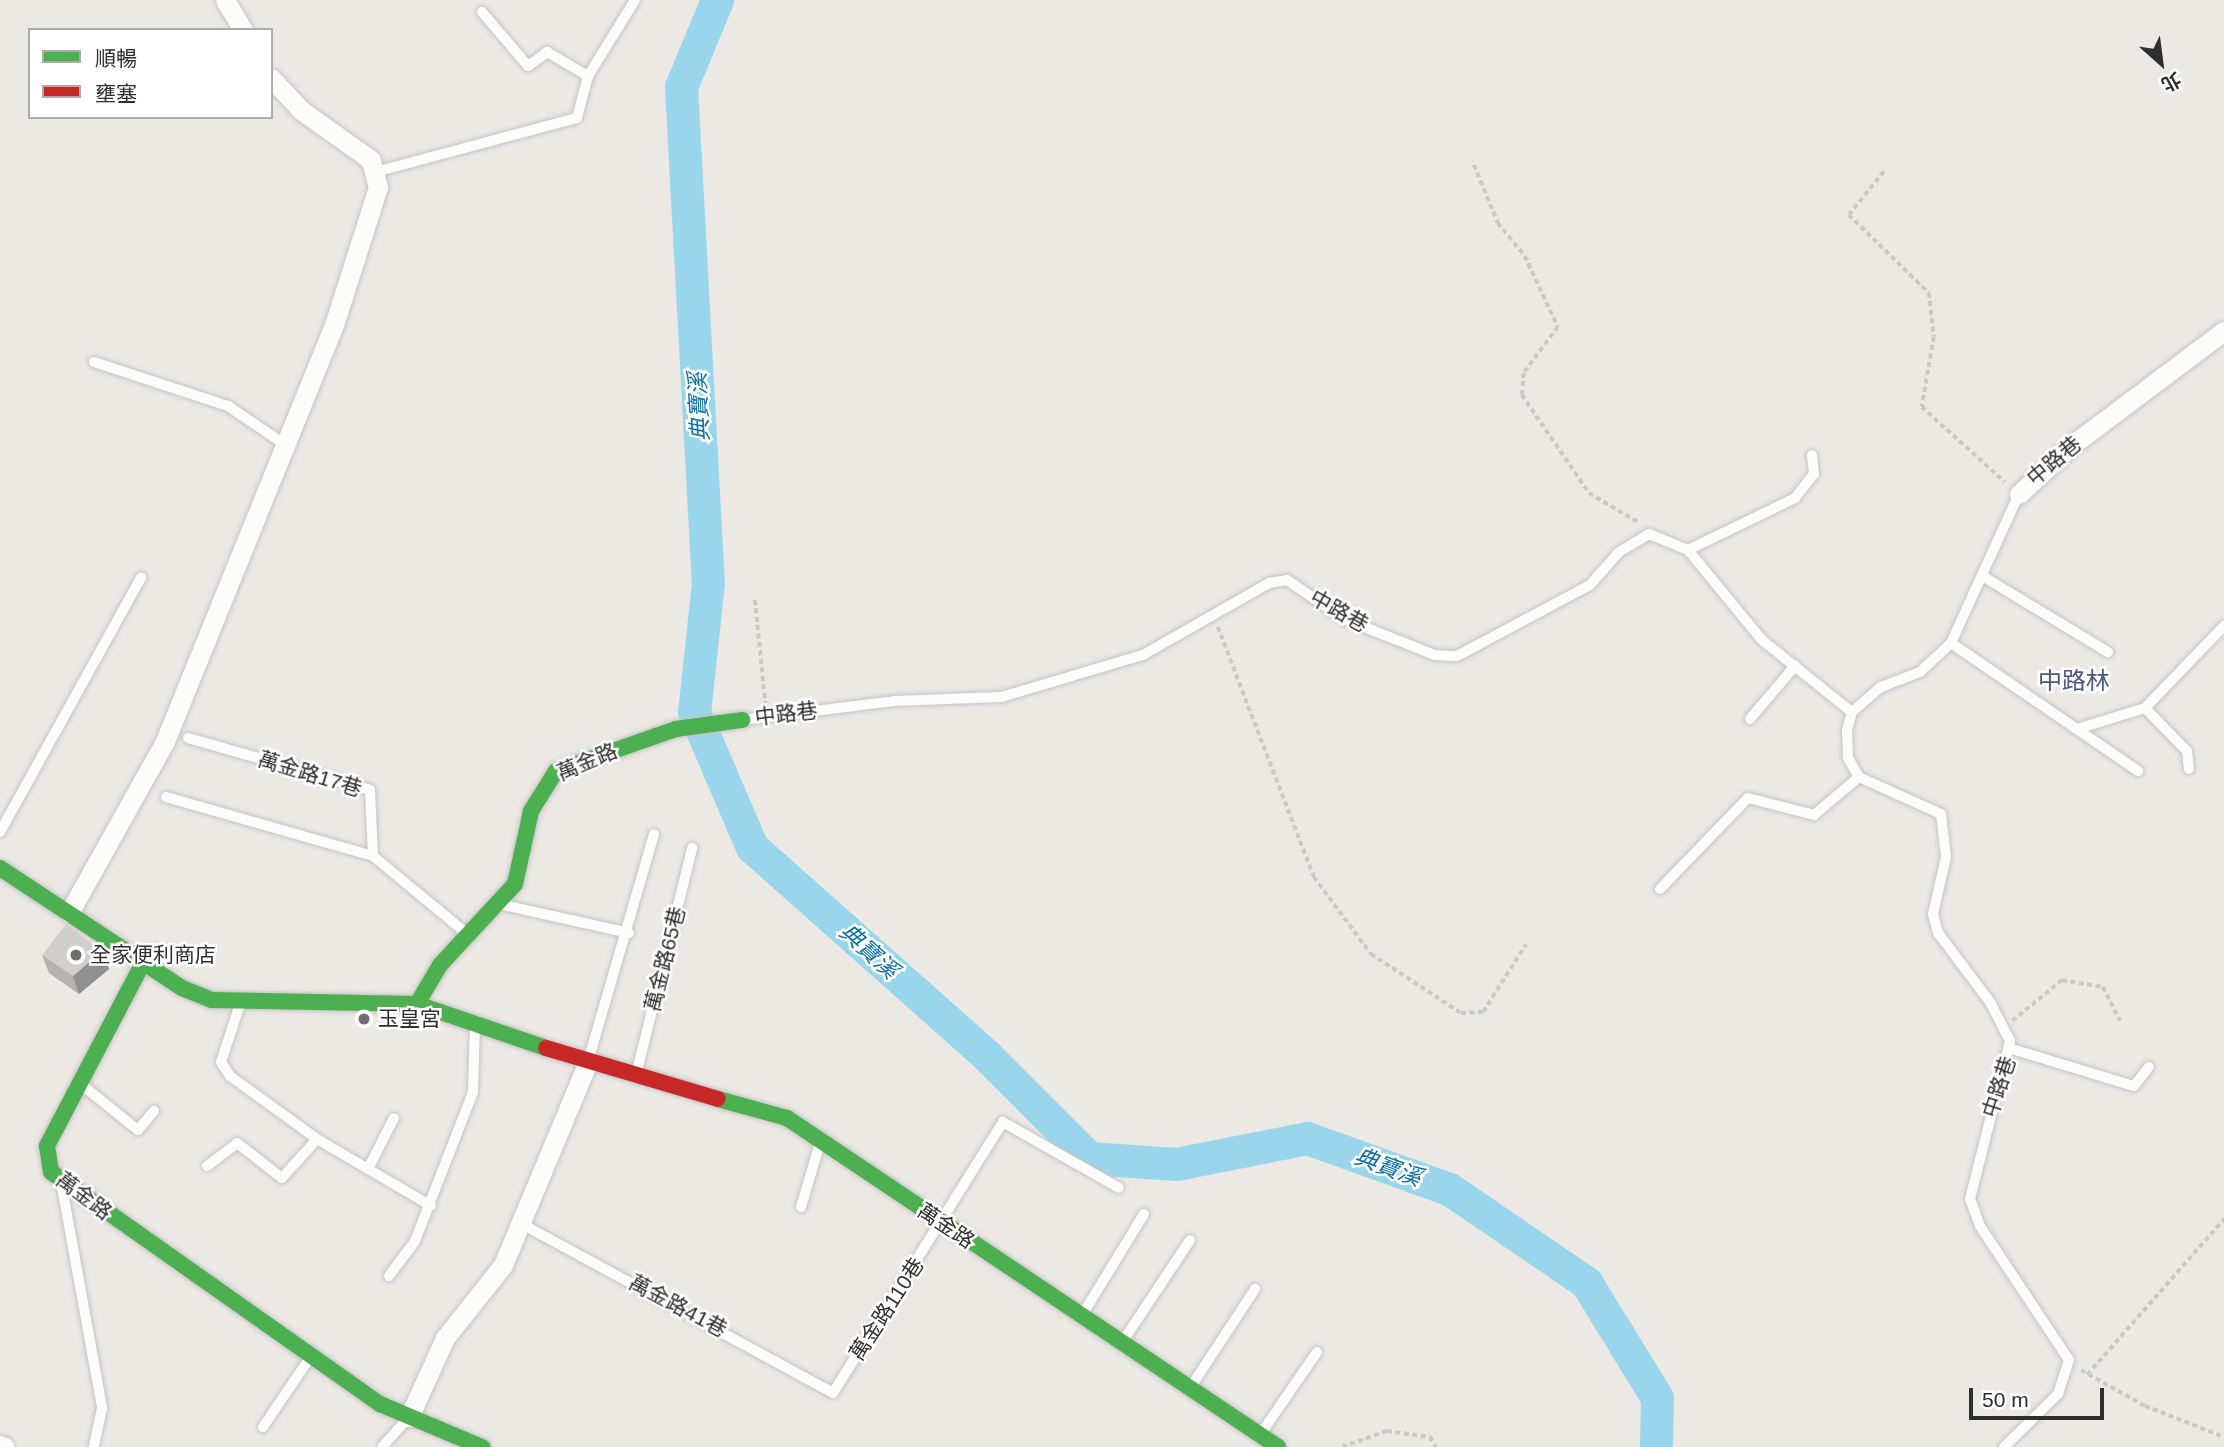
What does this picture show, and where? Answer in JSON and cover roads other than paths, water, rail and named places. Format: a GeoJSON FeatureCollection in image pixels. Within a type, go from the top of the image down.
{"type":"FeatureCollection","features":[{"type":"Feature","properties":{"kind":"street"},"geometry":{"type":"LineString","coordinates":[[225,0],[242,28]]}},
{"type":"Feature","properties":{"kind":"street"},"geometry":{"type":"LineString","coordinates":[[69,913],[165,741],[334,325],[379,171],[302,111],[273,80]]}},
{"type":"Feature","properties":{"kind":"street","name":"中路巷"},"geometry":{"type":"LineString","coordinates":[[2019,494],[2072,444],[2224,331]]}},
{"type":"Feature","properties":{"kind":"street","name":"萬金路"},"geometry":{"type":"LineString","coordinates":[[417,1004],[467,933],[502,905],[515,884],[540,788],[556,771],[676,729],[742,720]]}},
{"type":"Feature","properties":{"kind":"street","name":"萬金路"},"geometry":{"type":"LineString","coordinates":[[0,868],[182,988],[242,1002],[390,999],[417,1004],[475,1026],[588,1062],[637,1071],[787,1118],[942,1224],[1123,1340],[1278,1447]]}},
{"type":"Feature","properties":{"kind":"street","name":"萬金路"},"geometry":{"type":"LineString","coordinates":[[144,961],[77,1081],[45,1159],[62,1183],[311,1356],[409,1417],[482,1447]]}},
{"type":"Feature","properties":{"kind":"street"},"geometry":{"type":"LineString","coordinates":[[409,1417],[445,1338],[503,1265],[588,1062]]}},
{"type":"Feature","properties":{"kind":"street"},"geometry":{"type":"LineString","coordinates":[[0,1444],[5,1447]]}},
{"type":"Feature","properties":{"kind":"lane"},"geometry":{"type":"LineString","coordinates":[[379,171],[578,118],[588,76],[635,0]]}},
{"type":"Feature","properties":{"kind":"lane"},"geometry":{"type":"LineString","coordinates":[[482,12],[528,66],[548,52],[588,76]]}},
{"type":"Feature","properties":{"kind":"lane"},"geometry":{"type":"LineString","coordinates":[[94,362],[228,406],[284,444]]}},
{"type":"Feature","properties":{"kind":"lane"},"geometry":{"type":"LineString","coordinates":[[1660,889],[1748,799],[1814,815],[1859,776],[1848,758],[1852,712],[1762,640],[1688,550],[1795,498],[1814,474],[1812,455]]}},
{"type":"Feature","properties":{"kind":"lane","name":"中路巷"},"geometry":{"type":"LineString","coordinates":[[1852,712],[1881,687],[1920,672],[1951,643],[1984,578],[2019,494]]}},
{"type":"Feature","properties":{"kind":"lane","name":"中路巷"},"geometry":{"type":"LineString","coordinates":[[742,720],[894,701],[1001,697],[1143,655],[1269,583],[1287,580],[1344,618],[1435,655],[1457,656],[1590,585],[1619,552],[1648,534],[1688,550]]}},
{"type":"Feature","properties":{"kind":"lane"},"geometry":{"type":"LineString","coordinates":[[0,832],[141,578]]}},
{"type":"Feature","properties":{"kind":"lane"},"geometry":{"type":"LineString","coordinates":[[1984,578],[2108,652]]}},
{"type":"Feature","properties":{"kind":"lane"},"geometry":{"type":"LineString","coordinates":[[2077,729],[2145,708],[2224,626]]}},
{"type":"Feature","properties":{"kind":"lane"},"geometry":{"type":"LineString","coordinates":[[1951,643],[2138,771]]}},
{"type":"Feature","properties":{"kind":"lane"},"geometry":{"type":"LineString","coordinates":[[1750,719],[1795,666]]}},
{"type":"Feature","properties":{"kind":"lane"},"geometry":{"type":"LineString","coordinates":[[2145,708],[2187,751],[2189,769]]}},
{"type":"Feature","properties":{"kind":"lane","name":"萬金路17巷"},"geometry":{"type":"LineString","coordinates":[[188,738],[370,790],[373,856]]}},
{"type":"Feature","properties":{"kind":"lane","name":"中路巷"},"geometry":{"type":"LineString","coordinates":[[1859,776],[1941,814],[1946,857],[1933,914],[1938,933],[2006,1027],[2012,1049],[1975,1163],[1970,1199],[1980,1226],[2069,1360],[2058,1394],[2004,1447]]}},
{"type":"Feature","properties":{"kind":"lane"},"geometry":{"type":"LineString","coordinates":[[166,797],[373,856],[467,933]]}},
{"type":"Feature","properties":{"kind":"lane"},"geometry":{"type":"LineString","coordinates":[[588,1062],[629,933],[654,834]]}},
{"type":"Feature","properties":{"kind":"lane","name":"萬金路65巷"},"geometry":{"type":"LineString","coordinates":[[637,1071],[692,848]]}},
{"type":"Feature","properties":{"kind":"lane"},"geometry":{"type":"LineString","coordinates":[[502,905],[629,933]]}},
{"type":"Feature","properties":{"kind":"lane"},"geometry":{"type":"LineString","coordinates":[[242,1002],[223,1069],[317,1139],[431,1206]]}},
{"type":"Feature","properties":{"kind":"lane"},"geometry":{"type":"LineString","coordinates":[[389,1276],[431,1206],[473,1092],[475,1026]]}},
{"type":"Feature","properties":{"kind":"lane"},"geometry":{"type":"LineString","coordinates":[[2012,1049],[2134,1086],[2149,1067]]}},
{"type":"Feature","properties":{"kind":"lane"},"geometry":{"type":"LineString","coordinates":[[77,1081],[138,1130],[154,1111]]}},
{"type":"Feature","properties":{"kind":"lane"},"geometry":{"type":"LineString","coordinates":[[368,1169],[394,1118]]}},
{"type":"Feature","properties":{"kind":"lane","name":"萬金路110巷"},"geometry":{"type":"LineString","coordinates":[[833,1393],[942,1224],[1003,1122],[1119,1188]]}},
{"type":"Feature","properties":{"kind":"lane"},"geometry":{"type":"LineString","coordinates":[[207,1167],[237,1143],[282,1178],[317,1139]]}},
{"type":"Feature","properties":{"kind":"lane"},"geometry":{"type":"LineString","coordinates":[[801,1207],[821,1139]]}},
{"type":"Feature","properties":{"kind":"lane"},"geometry":{"type":"LineString","coordinates":[[62,1183],[102,1408],[94,1447]]}},
{"type":"Feature","properties":{"kind":"lane"},"geometry":{"type":"LineString","coordinates":[[1083,1315],[1144,1214]]}},
{"type":"Feature","properties":{"kind":"lane","name":"萬金路41巷"},"geometry":{"type":"LineString","coordinates":[[520,1223],[833,1393]]}},
{"type":"Feature","properties":{"kind":"lane"},"geometry":{"type":"LineString","coordinates":[[1123,1340],[1190,1240]]}},
{"type":"Feature","properties":{"kind":"lane"},"geometry":{"type":"LineString","coordinates":[[1191,1387],[1255,1289]]}},
{"type":"Feature","properties":{"kind":"lane"},"geometry":{"type":"LineString","coordinates":[[1260,1435],[1317,1352]]}},
{"type":"Feature","properties":{"kind":"lane"},"geometry":{"type":"LineString","coordinates":[[263,1427],[311,1356]]}},
{"type":"Feature","properties":{"kind":"lane"},"geometry":{"type":"LineString","coordinates":[[382,1447],[409,1417]]}},
{"type":"Feature","properties":{"kind":"waterway","name":"典寶溪"},"geometry":{"type":"LineString","coordinates":[[717,0],[681,87],[708,582],[694,712],[752,847],[986,1055],[1089,1158],[1176,1164],[1307,1138],[1449,1189],[1586,1282],[1657,1398],[1656,1447]]}},
{"type":"Feature","properties":{"kind":"place","name":"全家便利商店"},"geometry":{"type":"Point","coordinates":[76,955]}},
{"type":"Feature","properties":{"kind":"place","name":"玉皇宮"},"geometry":{"type":"Point","coordinates":[364,1019]}},
{"type":"Feature","properties":{"kind":"district","name":"中路林"},"geometry":{"type":"Point","coordinates":[2074,681]}}]}
